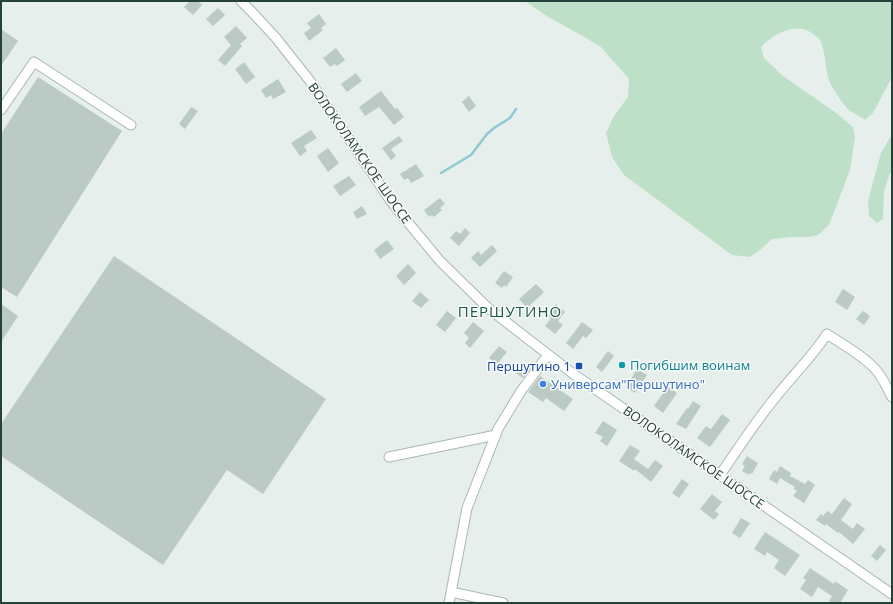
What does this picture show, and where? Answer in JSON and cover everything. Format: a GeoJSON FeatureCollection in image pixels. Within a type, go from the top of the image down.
{"type":"FeatureCollection","features":[{"type":"Feature","properties":{"kind":"street","name":"ВОЛОКОЛАМСКОЕ ШОССЕ"},"geometry":{"type":"LineString","coordinates":[[241,1],[276,38],[310,81],[390,200],[440,261],[488,308],[548,355],[892,594]]}},
{"type":"Feature","properties":{"kind":"street"},"geometry":{"type":"LineString","coordinates":[[1,110],[34,62],[131,125]]}},
{"type":"Feature","properties":{"kind":"street"},"geometry":{"type":"LineString","coordinates":[[720,475],[759,418],[795,372],[821,344],[827,334],[864,359],[875,369],[884,381],[892,397]]}},
{"type":"Feature","properties":{"kind":"street"},"geometry":{"type":"LineString","coordinates":[[449,603],[467,508],[496,435],[521,391],[548,355]]}},
{"type":"Feature","properties":{"kind":"street"},"geometry":{"type":"LineString","coordinates":[[389,457],[496,435]]}},
{"type":"Feature","properties":{"kind":"street"},"geometry":{"type":"LineString","coordinates":[[451,592],[503,603]]}},
{"type":"Feature","properties":{"kind":"green space"},"geometry":{"type":"Polygon","coordinates":[[[525,1],[892,1],[892,77],[873,113],[865,120],[847,108],[831,85],[827,74],[822,45],[819,39],[813,34],[807,30],[793,29],[779,34],[761,47],[764,58],[783,76],[835,112],[853,127],[855,138],[850,170],[829,225],[818,235],[809,237],[772,239],[750,257],[732,255],[624,175],[612,157],[606,133],[614,116],[628,97],[629,79],[600,46],[545,15],[525,1]]]}},
{"type":"Feature","properties":{"kind":"green space"},"geometry":{"type":"Polygon","coordinates":[[[892,134],[892,172],[890,173],[884,191],[883,219],[877,223],[869,216],[868,202],[881,153],[892,134]]]}},
{"type":"Feature","properties":{"kind":"building"},"geometry":{"type":"Polygon","coordinates":[[[190,1],[198,1],[202,5],[193,15],[184,7],[190,1]]]}},
{"type":"Feature","properties":{"kind":"building"},"geometry":{"type":"Polygon","coordinates":[[[218,8],[225,15],[213,26],[206,19],[218,8]]]}},
{"type":"Feature","properties":{"kind":"building"},"geometry":{"type":"Polygon","coordinates":[[[319,14],[326,24],[321,28],[323,30],[309,41],[304,33],[311,28],[307,23],[319,14]]]}},
{"type":"Feature","properties":{"kind":"building"},"geometry":{"type":"Polygon","coordinates":[[[236,26],[247,38],[240,44],[242,46],[225,66],[218,60],[231,45],[224,37],[236,26]]]}},
{"type":"Feature","properties":{"kind":"building"},"geometry":{"type":"Polygon","coordinates":[[[1,29],[18,41],[1,66],[1,29]]]}},
{"type":"Feature","properties":{"kind":"building"},"geometry":{"type":"Polygon","coordinates":[[[336,48],[345,60],[337,66],[335,64],[330,67],[323,58],[336,48]]]}},
{"type":"Feature","properties":{"kind":"building"},"geometry":{"type":"Polygon","coordinates":[[[244,62],[255,77],[246,84],[235,69],[244,62]]]}},
{"type":"Feature","properties":{"kind":"building"},"geometry":{"type":"Polygon","coordinates":[[[356,73],[362,81],[347,92],[341,84],[356,73]]]}},
{"type":"Feature","properties":{"kind":"building"},"geometry":{"type":"Polygon","coordinates":[[[38,77],[122,131],[17,297],[1,287],[1,134],[38,77]]]}},
{"type":"Feature","properties":{"kind":"building"},"geometry":{"type":"Polygon","coordinates":[[[278,79],[286,92],[273,99],[271,95],[266,98],[261,90],[278,79]]]}},
{"type":"Feature","properties":{"kind":"building"},"geometry":{"type":"Polygon","coordinates":[[[381,91],[395,109],[397,108],[404,117],[394,125],[379,107],[365,116],[359,107],[381,91]]]}},
{"type":"Feature","properties":{"kind":"building"},"geometry":{"type":"Polygon","coordinates":[[[469,96],[476,106],[469,112],[462,102],[469,96]]]}},
{"type":"Feature","properties":{"kind":"building"},"geometry":{"type":"Polygon","coordinates":[[[191,107],[198,111],[185,129],[179,124],[191,107]]]}},
{"type":"Feature","properties":{"kind":"building"},"geometry":{"type":"Polygon","coordinates":[[[311,130],[317,138],[304,146],[307,151],[300,156],[291,143],[311,130]]]}},
{"type":"Feature","properties":{"kind":"building"},"geometry":{"type":"Polygon","coordinates":[[[399,136],[403,141],[391,149],[396,156],[391,160],[382,148],[399,136]]]}},
{"type":"Feature","properties":{"kind":"building"},"geometry":{"type":"Polygon","coordinates":[[[328,148],[339,163],[328,172],[317,156],[328,148]]]}},
{"type":"Feature","properties":{"kind":"building"},"geometry":{"type":"Polygon","coordinates":[[[416,164],[424,176],[411,183],[408,178],[404,180],[400,174],[416,164]]]}},
{"type":"Feature","properties":{"kind":"building"},"geometry":{"type":"Polygon","coordinates":[[[349,176],[356,185],[340,196],[333,186],[349,176]]]}},
{"type":"Feature","properties":{"kind":"building"},"geometry":{"type":"Polygon","coordinates":[[[440,198],[445,204],[440,208],[442,210],[434,217],[432,215],[429,217],[424,210],[440,198]]]}},
{"type":"Feature","properties":{"kind":"building"},"geometry":{"type":"Polygon","coordinates":[[[362,206],[367,214],[357,219],[353,212],[362,206]]]}},
{"type":"Feature","properties":{"kind":"building"},"geometry":{"type":"Polygon","coordinates":[[[465,228],[470,233],[459,246],[450,238],[456,231],[460,234],[465,228]]]}},
{"type":"Feature","properties":{"kind":"building"},"geometry":{"type":"Polygon","coordinates":[[[387,240],[394,249],[380,259],[374,250],[387,240]]]}},
{"type":"Feature","properties":{"kind":"building"},"geometry":{"type":"Polygon","coordinates":[[[492,245],[497,251],[480,267],[471,258],[478,251],[481,255],[492,245]]]}},
{"type":"Feature","properties":{"kind":"building"},"geometry":{"type":"Polygon","coordinates":[[[114,256],[326,399],[263,494],[227,470],[163,565],[1,456],[1,424],[114,256]]]}},
{"type":"Feature","properties":{"kind":"building"},"geometry":{"type":"Polygon","coordinates":[[[408,264],[416,273],[404,285],[396,276],[408,264]]]}},
{"type":"Feature","properties":{"kind":"building"},"geometry":{"type":"Polygon","coordinates":[[[504,271],[513,277],[506,287],[504,285],[502,288],[495,283],[504,271]]]}},
{"type":"Feature","properties":{"kind":"building"},"geometry":{"type":"Polygon","coordinates":[[[536,284],[544,292],[527,308],[519,299],[536,284]]]}},
{"type":"Feature","properties":{"kind":"building"},"geometry":{"type":"Polygon","coordinates":[[[843,289],[855,297],[847,310],[835,302],[843,289]]]}},
{"type":"Feature","properties":{"kind":"building"},"geometry":{"type":"Polygon","coordinates":[[[420,292],[429,300],[421,308],[412,301],[420,292]]]}},
{"type":"Feature","properties":{"kind":"building"},"geometry":{"type":"Polygon","coordinates":[[[1,304],[18,316],[1,342],[1,304]]]}},
{"type":"Feature","properties":{"kind":"building"},"geometry":{"type":"Polygon","coordinates":[[[556,304],[565,312],[558,321],[563,325],[555,334],[545,326],[551,318],[547,316],[556,304]]]}},
{"type":"Feature","properties":{"kind":"building"},"geometry":{"type":"Polygon","coordinates":[[[447,311],[456,318],[445,332],[436,325],[447,311]]]}},
{"type":"Feature","properties":{"kind":"building"},"geometry":{"type":"Polygon","coordinates":[[[863,311],[870,316],[864,325],[856,319],[863,311]]]}},
{"type":"Feature","properties":{"kind":"building"},"geometry":{"type":"Polygon","coordinates":[[[473,322],[484,331],[470,348],[465,343],[469,338],[464,333],[473,322]]]}},
{"type":"Feature","properties":{"kind":"building"},"geometry":{"type":"Polygon","coordinates":[[[582,322],[593,330],[586,338],[583,336],[573,349],[566,343],[582,322]]]}},
{"type":"Feature","properties":{"kind":"building"},"geometry":{"type":"Polygon","coordinates":[[[499,346],[507,352],[497,364],[489,358],[499,346]]]}},
{"type":"Feature","properties":{"kind":"building"},"geometry":{"type":"Polygon","coordinates":[[[608,351],[614,356],[602,372],[596,367],[608,351]]]}},
{"type":"Feature","properties":{"kind":"building"},"geometry":{"type":"Polygon","coordinates":[[[524,363],[531,368],[523,378],[516,373],[524,363]]]}},
{"type":"Feature","properties":{"kind":"building"},"geometry":{"type":"Polygon","coordinates":[[[637,369],[647,375],[635,393],[626,387],[637,369]]]}},
{"type":"Feature","properties":{"kind":"building"},"geometry":{"type":"Polygon","coordinates":[[[540,376],[573,399],[564,411],[546,398],[543,402],[528,392],[540,376]]]}},
{"type":"Feature","properties":{"kind":"building"},"geometry":{"type":"Polygon","coordinates":[[[668,386],[677,393],[663,413],[654,406],[668,386]]]}},
{"type":"Feature","properties":{"kind":"building"},"geometry":{"type":"Polygon","coordinates":[[[693,401],[701,406],[686,429],[676,424],[693,401]]]}},
{"type":"Feature","properties":{"kind":"building"},"geometry":{"type":"Polygon","coordinates":[[[722,414],[730,420],[710,447],[697,438],[706,426],[711,429],[722,414]]]}},
{"type":"Feature","properties":{"kind":"building"},"geometry":{"type":"Polygon","coordinates":[[[603,421],[617,430],[607,446],[600,441],[603,437],[595,433],[603,421]]]}},
{"type":"Feature","properties":{"kind":"building"},"geometry":{"type":"Polygon","coordinates":[[[630,445],[640,451],[634,459],[648,469],[655,460],[663,466],[651,482],[635,469],[634,471],[619,461],[630,445]]]}},
{"type":"Feature","properties":{"kind":"building"},"geometry":{"type":"Polygon","coordinates":[[[747,456],[758,463],[752,474],[750,473],[749,475],[742,471],[745,466],[742,464],[747,456]]]}},
{"type":"Feature","properties":{"kind":"building"},"geometry":{"type":"Polygon","coordinates":[[[780,466],[791,473],[790,476],[805,484],[808,480],[815,485],[804,503],[793,496],[797,491],[794,489],[795,487],[780,478],[777,484],[769,479],[774,470],[777,472],[780,466]]]}},
{"type":"Feature","properties":{"kind":"building"},"geometry":{"type":"Polygon","coordinates":[[[682,479],[689,484],[679,498],[672,493],[682,479]]]}},
{"type":"Feature","properties":{"kind":"building"},"geometry":{"type":"Polygon","coordinates":[[[712,494],[722,502],[715,511],[719,514],[714,520],[700,509],[712,494]]]}},
{"type":"Feature","properties":{"kind":"building"},"geometry":{"type":"Polygon","coordinates":[[[844,498],[852,504],[841,520],[853,529],[857,523],[865,529],[853,544],[839,532],[838,533],[826,524],[825,526],[816,520],[821,514],[823,516],[827,511],[832,514],[844,498]]]}},
{"type":"Feature","properties":{"kind":"building"},"geometry":{"type":"Polygon","coordinates":[[[741,518],[750,523],[740,538],[732,533],[741,518]]]}},
{"type":"Feature","properties":{"kind":"building"},"geometry":{"type":"Polygon","coordinates":[[[765,532],[800,555],[785,576],[774,568],[779,560],[767,552],[765,556],[754,549],[765,532]]]}},
{"type":"Feature","properties":{"kind":"building"},"geometry":{"type":"Polygon","coordinates":[[[880,545],[886,550],[877,561],[871,556],[880,545]]]}},
{"type":"Feature","properties":{"kind":"building"},"geometry":{"type":"Polygon","coordinates":[[[810,568],[834,584],[835,581],[848,590],[840,603],[833,603],[829,601],[832,596],[818,587],[812,597],[800,589],[806,580],[803,578],[810,568]]]}},
{"type":"Feature","properties":{"kind":"waterway"},"geometry":{"type":"LineString","coordinates":[[441,173],[471,155],[487,134],[510,118],[516,109]]}},
{"type":"Feature","properties":{"kind":"place","name":"Погибшим воинам"},"geometry":{"type":"Point","coordinates":[622,365]}},
{"type":"Feature","properties":{"kind":"place","name":"Першутино 1"},"geometry":{"type":"Point","coordinates":[579,366]}},
{"type":"Feature","properties":{"kind":"place","name":"Универсам\"Першутино\""},"geometry":{"type":"Point","coordinates":[543,384]}},
{"type":"Feature","properties":{"kind":"district","name":"ПЕРШУТИНО"},"geometry":{"type":"Point","coordinates":[510,312]}}]}
